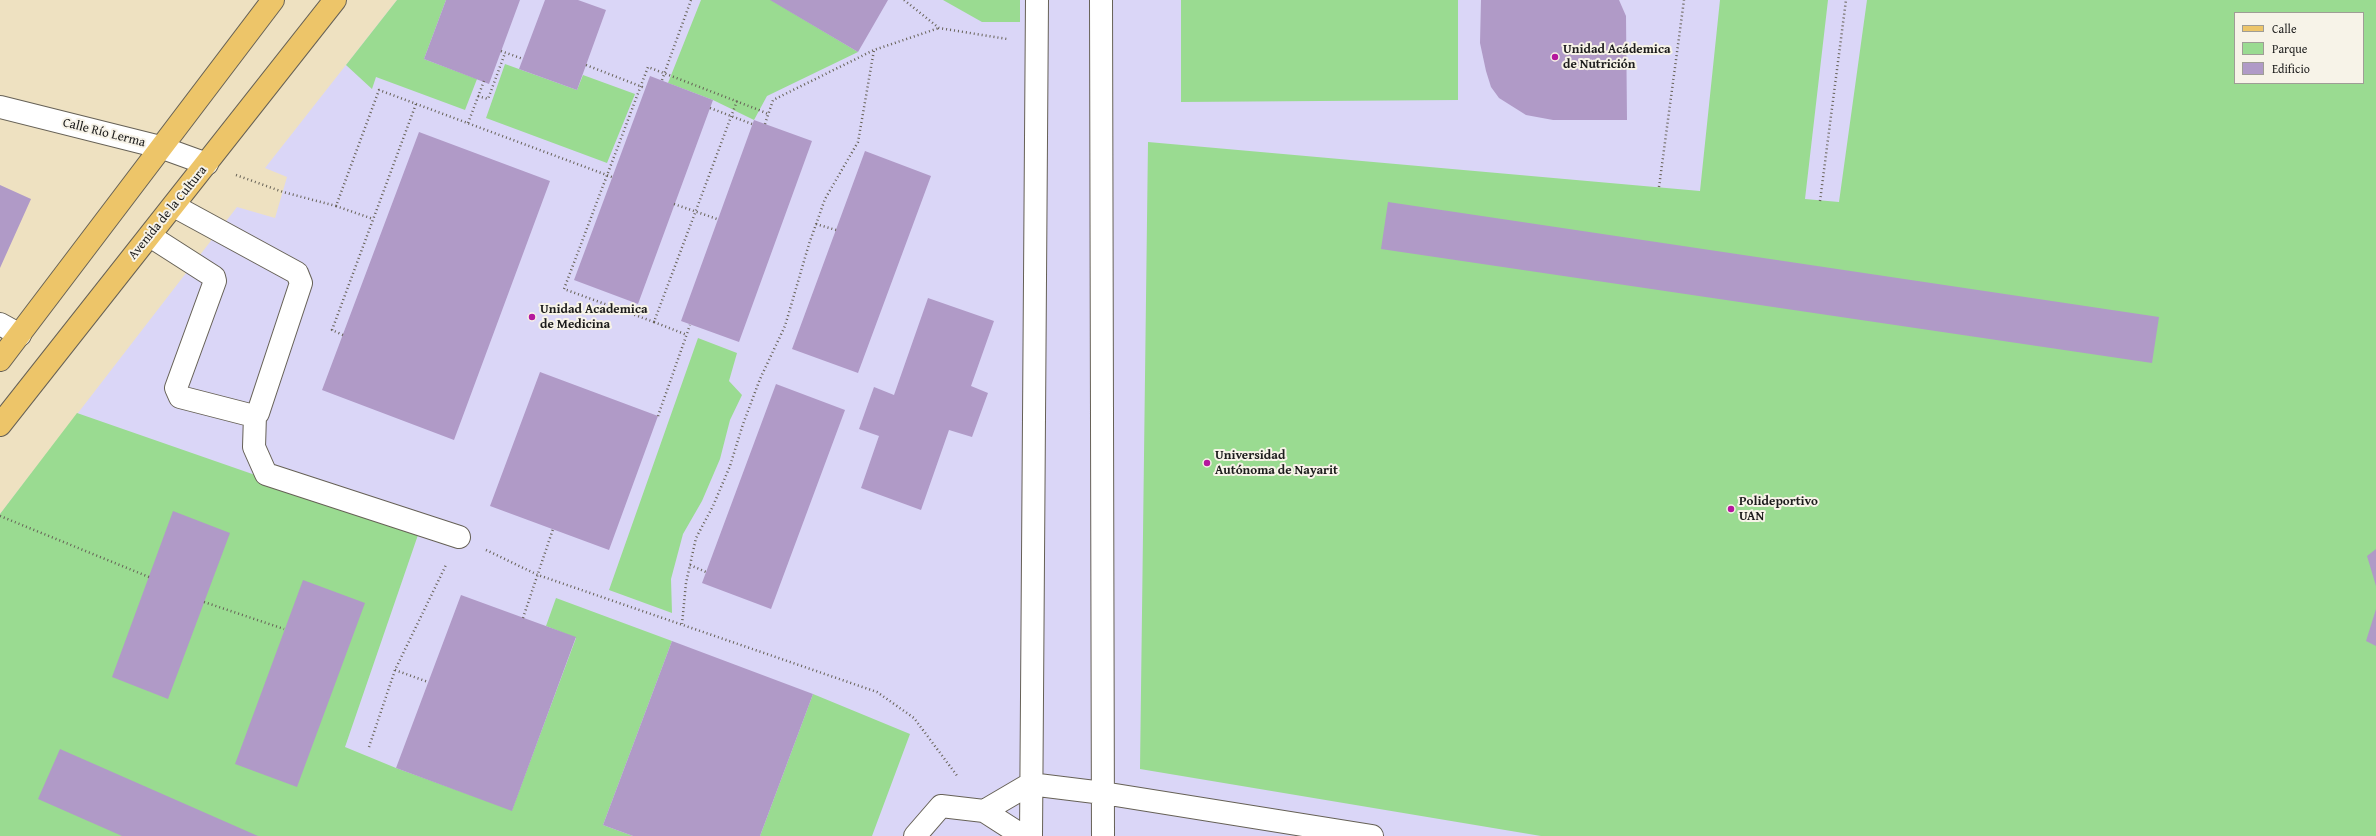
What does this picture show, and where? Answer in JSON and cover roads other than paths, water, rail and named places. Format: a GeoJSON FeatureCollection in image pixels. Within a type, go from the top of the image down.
{"type":"FeatureCollection","features":[{"type":"Feature","properties":{"kind":"main road"},"geometry":{"type":"LineString","coordinates":[[0,360],[160,147],[273,0]]}},
{"type":"Feature","properties":{"kind":"main road","name":"Avenida de la Cultura"},"geometry":{"type":"LineString","coordinates":[[0,424],[174,206],[335,0]]}},
{"type":"Feature","properties":{"kind":"street"},"geometry":{"type":"LineString","coordinates":[[1031,836],[1030,784],[1038,0]]}},
{"type":"Feature","properties":{"kind":"street"},"geometry":{"type":"LineString","coordinates":[[1101,0],[1103,836]]}},
{"type":"Feature","properties":{"kind":"street","name":"Calle Río Lerma"},"geometry":{"type":"LineString","coordinates":[[0,108],[160,147],[207,164]]}},
{"type":"Feature","properties":{"kind":"street"},"geometry":{"type":"LineString","coordinates":[[174,206],[297,273],[300,277],[301,283],[258,413],[255,415],[254,447],[266,474],[459,537]]}},
{"type":"Feature","properties":{"kind":"street"},"geometry":{"type":"LineString","coordinates":[[150,236],[194,262],[214,277],[215,281],[176,388],[178,393],[180,396],[255,415]]}},
{"type":"Feature","properties":{"kind":"street"},"geometry":{"type":"LineString","coordinates":[[0,324],[20,335]]}},
{"type":"Feature","properties":{"kind":"street"},"geometry":{"type":"LineString","coordinates":[[984,810],[1030,784],[1102,793],[1372,836]]}},
{"type":"Feature","properties":{"kind":"street"},"geometry":{"type":"LineString","coordinates":[[915,836],[941,806],[984,810],[1023,836]]}},
{"type":"Feature","properties":{"kind":"place","name":"Unidad Acádemica de Nutrición"},"geometry":{"type":"Point","coordinates":[1555,57]}},
{"type":"Feature","properties":{"kind":"place","name":"Unidad Academica de Medicina"},"geometry":{"type":"Point","coordinates":[532,317]}},
{"type":"Feature","properties":{"kind":"place","name":"Universidad Autónoma de Nayarit"},"geometry":{"type":"Point","coordinates":[1207,463]}},
{"type":"Feature","properties":{"kind":"place","name":"Polideportivo UAN"},"geometry":{"type":"Point","coordinates":[1731,509]}}]}
